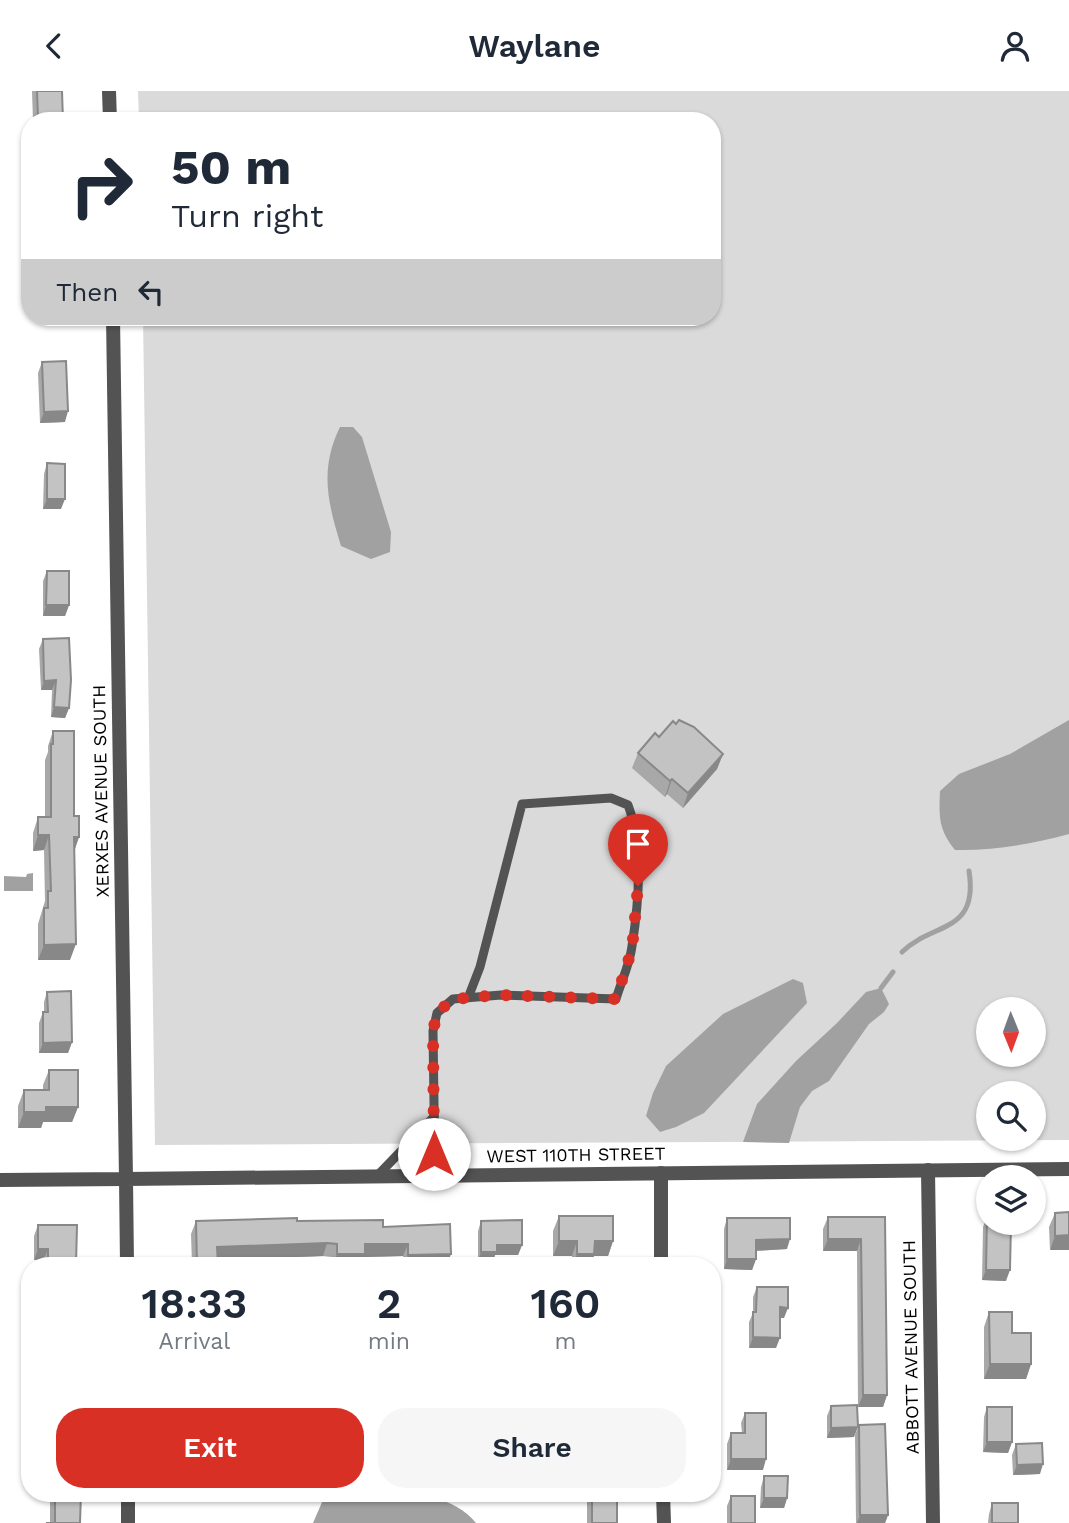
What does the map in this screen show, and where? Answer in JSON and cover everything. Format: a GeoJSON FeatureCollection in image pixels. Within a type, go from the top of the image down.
{"type":"FeatureCollection","features":[{"type":"Feature","properties":{"kind":"street"},"geometry":{"type":"LineString","coordinates":[[110,91],[110,112]]}},
{"type":"Feature","properties":{"kind":"street","name":"XERXES AVENUE SOUTH"},"geometry":{"type":"LineString","coordinates":[[113,326],[127,1257]]}},
{"type":"Feature","properties":{"kind":"street","name":"WEST 110TH STREET"},"geometry":{"type":"LineString","coordinates":[[0,1180],[1069,1169]]}},
{"type":"Feature","properties":{"kind":"street","name":"ABBOTT AVENUE SOUTH"},"geometry":{"type":"LineString","coordinates":[[928,1170],[933,1523]]}},
{"type":"Feature","properties":{"kind":"street"},"geometry":{"type":"LineString","coordinates":[[661,1173],[662,1257]]}},
{"type":"Feature","properties":{"kind":"street"},"geometry":{"type":"LineString","coordinates":[[128,1502],[128,1523]]}},
{"type":"Feature","properties":{"kind":"street"},"geometry":{"type":"LineString","coordinates":[[663,1502],[664,1523]]}},
{"type":"Feature","properties":{"kind":"lane"},"geometry":{"type":"LineString","coordinates":[[435,1175],[433,1031],[437,1013],[453,999],[468,998],[501,995],[616,999],[632,949],[638,886],[636,825],[628,805],[611,798],[522,804],[480,967],[468,998]]}},
{"type":"Feature","properties":{"kind":"lane"},"geometry":{"type":"LineString","coordinates":[[377,1176],[434,1117]]}},
{"type":"Feature","properties":{"kind":"shaded area"},"geometry":{"type":"Polygon","coordinates":[[[138,91],[1069,91],[1069,1140],[1046,1140],[1046,1081],[976,1081],[976,1141],[155,1145],[143,326],[721,326],[721,112],[139,112],[138,91]]]}},
{"type":"Feature","properties":{"kind":"shaded area"},"geometry":{"type":"Polygon","coordinates":[[[340,427],[353,427],[362,437],[391,532],[390,552],[371,559],[341,546],[332,515],[328,487],[329,458],[340,427]]]}},
{"type":"Feature","properties":{"kind":"shaded area"},"geometry":{"type":"Polygon","coordinates":[[[1069,720],[1069,834],[1012,846],[955,850],[945,835],[941,822],[940,791],[959,774],[1010,754],[1069,720]]]}},
{"type":"Feature","properties":{"kind":"shaded area"},"geometry":{"type":"Polygon","coordinates":[[[33,873],[33,891],[4,891],[4,876],[26,877],[27,874],[33,873]]]}},
{"type":"Feature","properties":{"kind":"shaded area"},"geometry":{"type":"Polygon","coordinates":[[[793,979],[803,983],[807,1003],[704,1113],[660,1132],[646,1116],[666,1066],[723,1014],[793,979]]]}},
{"type":"Feature","properties":{"kind":"shaded area"},"geometry":{"type":"Polygon","coordinates":[[[881,988],[889,1004],[884,1012],[869,1024],[829,1081],[812,1091],[800,1107],[789,1143],[743,1142],[757,1104],[866,992],[881,988]]]}},
{"type":"Feature","properties":{"kind":"shaded area"},"geometry":{"type":"Polygon","coordinates":[[[322,1502],[448,1502],[476,1523],[313,1523],[322,1502]]]}},
{"type":"Feature","properties":{"kind":"building"},"geometry":{"type":"Polygon","coordinates":[[[37,91],[62,91],[63,112],[38,112],[37,91]]]}},
{"type":"Feature","properties":{"kind":"building"},"geometry":{"type":"Polygon","coordinates":[[[66,361],[68,411],[44,412],[42,362],[66,361]]]}},
{"type":"Feature","properties":{"kind":"building"},"geometry":{"type":"Polygon","coordinates":[[[47,463],[65,464],[65,499],[47,499],[47,463]]]}},
{"type":"Feature","properties":{"kind":"building"},"geometry":{"type":"Polygon","coordinates":[[[47,571],[69,571],[69,605],[46,605],[47,571]]]}},
{"type":"Feature","properties":{"kind":"building"},"geometry":{"type":"Polygon","coordinates":[[[69,638],[69,708],[54,707],[56,680],[44,681],[43,639],[69,638]]]}},
{"type":"Feature","properties":{"kind":"building"},"geometry":{"type":"Polygon","coordinates":[[[679,720],[694,727],[723,754],[688,793],[638,753],[655,733],[659,737],[673,721],[676,724],[679,720]]]}},
{"type":"Feature","properties":{"kind":"building"},"geometry":{"type":"Polygon","coordinates":[[[53,731],[74,731],[74,816],[79,816],[79,837],[74,837],[76,944],[44,945],[44,908],[48,908],[48,891],[51,891],[49,835],[38,835],[38,817],[51,817],[53,731]]]}},
{"type":"Feature","properties":{"kind":"building"},"geometry":{"type":"Polygon","coordinates":[[[71,991],[72,1042],[43,1043],[43,1012],[48,1012],[47,992],[71,991]]]}},
{"type":"Feature","properties":{"kind":"building"},"geometry":{"type":"Polygon","coordinates":[[[49,1070],[78,1070],[78,1107],[46,1107],[46,1112],[24,1112],[24,1090],[49,1090],[49,1070]]]}},
{"type":"Feature","properties":{"kind":"building"},"geometry":{"type":"Polygon","coordinates":[[[1069,1212],[1069,1235],[1055,1236],[1055,1213],[1069,1212]]]}},
{"type":"Feature","properties":{"kind":"building"},"geometry":{"type":"Polygon","coordinates":[[[559,1216],[613,1216],[613,1241],[595,1241],[594,1254],[577,1254],[577,1241],[559,1241],[559,1216]]]}},
{"type":"Feature","properties":{"kind":"building"},"geometry":{"type":"Polygon","coordinates":[[[828,1217],[885,1217],[887,1395],[863,1395],[861,1239],[828,1239],[828,1217]]]}},
{"type":"Feature","properties":{"kind":"building"},"geometry":{"type":"Polygon","coordinates":[[[297,1218],[297,1221],[383,1220],[383,1227],[450,1224],[451,1254],[408,1255],[408,1244],[365,1244],[365,1254],[337,1254],[337,1244],[327,1243],[217,1247],[218,1257],[197,1257],[196,1221],[297,1218]]]}},
{"type":"Feature","properties":{"kind":"building"},"geometry":{"type":"Polygon","coordinates":[[[727,1218],[790,1218],[790,1239],[756,1240],[756,1259],[727,1259],[727,1218]]]}},
{"type":"Feature","properties":{"kind":"building"},"geometry":{"type":"Polygon","coordinates":[[[522,1220],[522,1245],[497,1245],[497,1252],[481,1252],[481,1221],[522,1220]]]}},
{"type":"Feature","properties":{"kind":"building"},"geometry":{"type":"Polygon","coordinates":[[[38,1225],[77,1225],[76,1257],[48,1257],[48,1249],[38,1249],[38,1225]]]}},
{"type":"Feature","properties":{"kind":"building"},"geometry":{"type":"Polygon","coordinates":[[[987,1235],[1011,1235],[1010,1270],[986,1270],[987,1235]]]}},
{"type":"Feature","properties":{"kind":"building"},"geometry":{"type":"Polygon","coordinates":[[[757,1287],[788,1287],[788,1308],[780,1307],[780,1338],[753,1337],[757,1287]]]}},
{"type":"Feature","properties":{"kind":"building"},"geometry":{"type":"Polygon","coordinates":[[[989,1312],[1012,1312],[1012,1333],[1031,1333],[1031,1364],[990,1364],[989,1312]]]}},
{"type":"Feature","properties":{"kind":"building"},"geometry":{"type":"Polygon","coordinates":[[[857,1405],[858,1427],[831,1428],[831,1406],[857,1405]]]}},
{"type":"Feature","properties":{"kind":"building"},"geometry":{"type":"Polygon","coordinates":[[[987,1407],[1012,1407],[1012,1442],[987,1442],[987,1407]]]}},
{"type":"Feature","properties":{"kind":"building"},"geometry":{"type":"Polygon","coordinates":[[[745,1413],[766,1413],[766,1459],[731,1459],[731,1433],[745,1433],[745,1413]]]}},
{"type":"Feature","properties":{"kind":"building"},"geometry":{"type":"Polygon","coordinates":[[[885,1424],[888,1515],[860,1515],[859,1425],[885,1424]]]}},
{"type":"Feature","properties":{"kind":"building"},"geometry":{"type":"Polygon","coordinates":[[[1042,1443],[1043,1464],[1017,1465],[1016,1444],[1042,1443]]]}},
{"type":"Feature","properties":{"kind":"building"},"geometry":{"type":"Polygon","coordinates":[[[764,1476],[788,1476],[787,1498],[764,1498],[764,1476]]]}},
{"type":"Feature","properties":{"kind":"building"},"geometry":{"type":"Polygon","coordinates":[[[731,1496],[755,1496],[755,1523],[731,1523],[731,1496]]]}},
{"type":"Feature","properties":{"kind":"building"},"geometry":{"type":"Polygon","coordinates":[[[55,1502],[81,1502],[80,1523],[55,1523],[55,1502]]]}},
{"type":"Feature","properties":{"kind":"building"},"geometry":{"type":"Polygon","coordinates":[[[592,1502],[617,1502],[617,1523],[592,1523],[592,1502]]]}},
{"type":"Feature","properties":{"kind":"building"},"geometry":{"type":"Polygon","coordinates":[[[992,1503],[1018,1503],[1018,1523],[992,1523],[992,1503]]]}},
{"type":"Feature","properties":{"kind":"waterway"},"geometry":{"type":"LineString","coordinates":[[902,952],[914,942],[960,916],[967,906],[970,891],[969,871]]}},
{"type":"Feature","properties":{"kind":"waterway"},"geometry":{"type":"LineString","coordinates":[[881,988],[893,972]]}},
{"type":"Feature","properties":{"kind":"route"},"geometry":{"type":"LineString","coordinates":[[434,1154],[433,1031],[437,1013],[453,999],[501,995],[616,999],[632,949],[638,886]]}}]}
